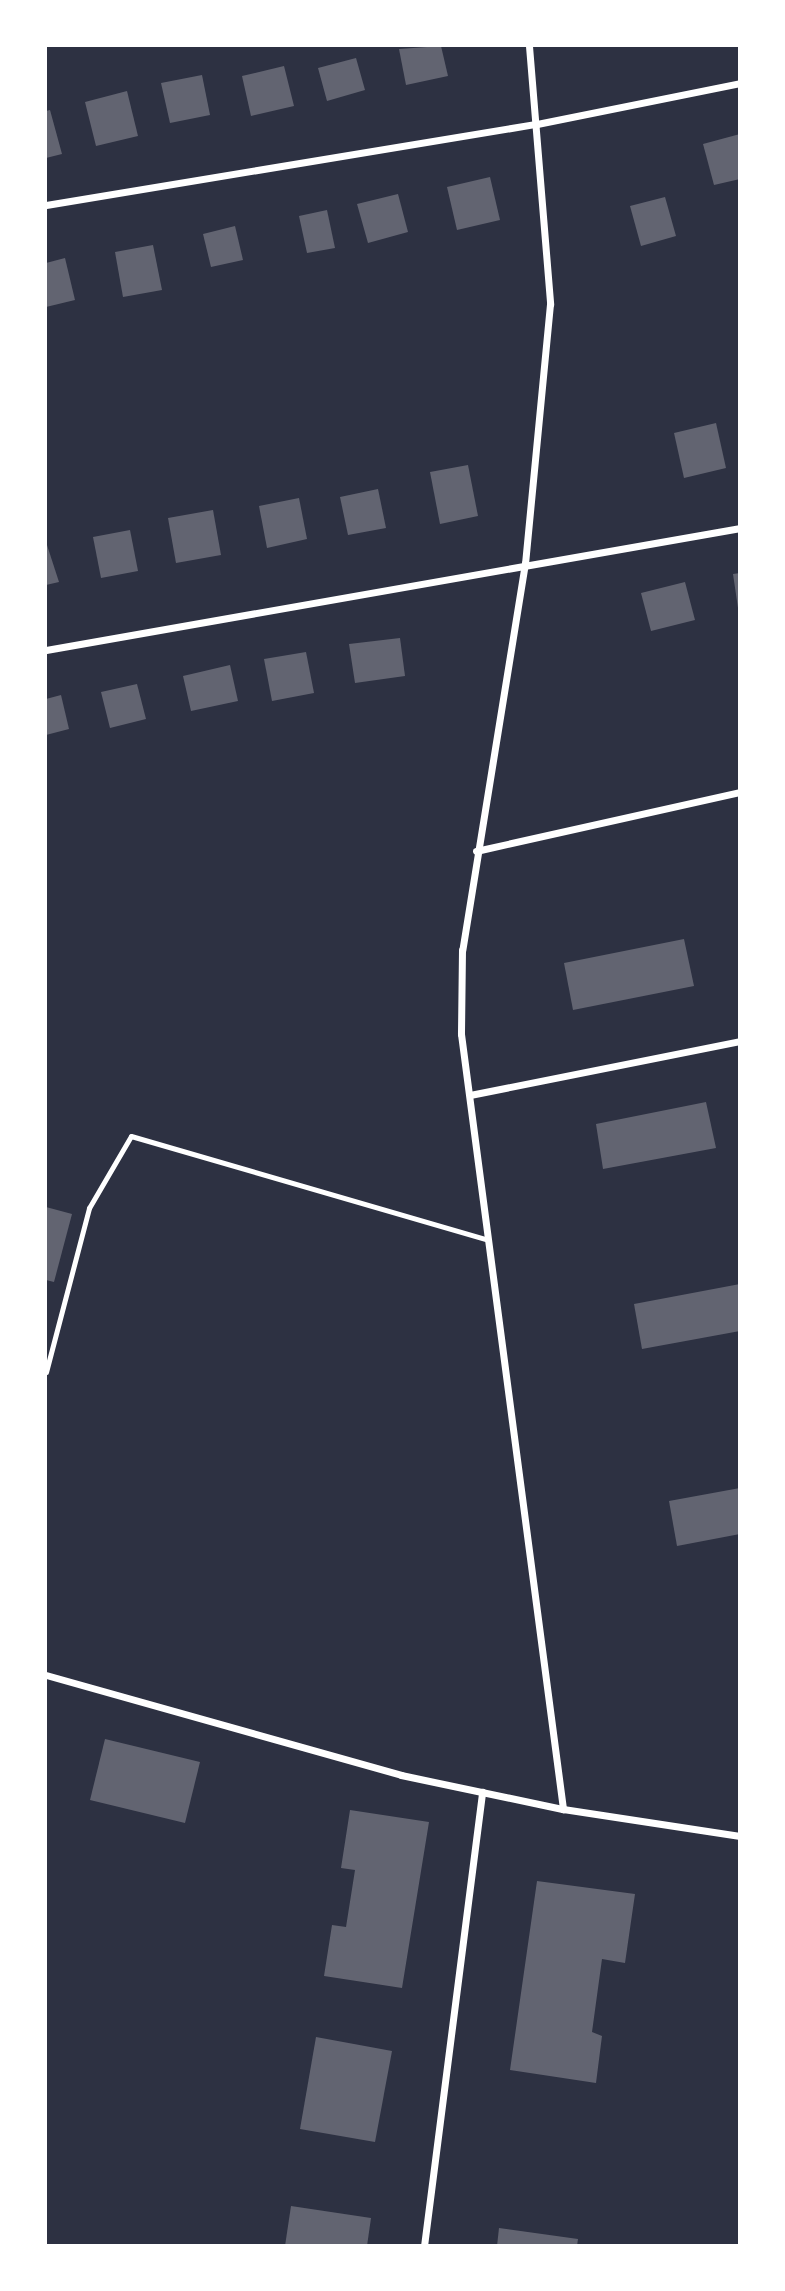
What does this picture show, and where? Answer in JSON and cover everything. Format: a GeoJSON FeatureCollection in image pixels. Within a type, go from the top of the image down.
{"type":"FeatureCollection","features":[{"type":"Feature","properties":{"kind":"street"},"geometry":{"type":"LineString","coordinates":[[529,46],[550,304],[524,564],[461,950],[461,1034],[563,1809]]}},
{"type":"Feature","properties":{"kind":"street"},"geometry":{"type":"LineString","coordinates":[[46,205],[537,124],[740,83]]}},
{"type":"Feature","properties":{"kind":"street"},"geometry":{"type":"LineString","coordinates":[[46,650],[740,528]]}},
{"type":"Feature","properties":{"kind":"street"},"geometry":{"type":"LineString","coordinates":[[476,851],[740,792]]}},
{"type":"Feature","properties":{"kind":"street"},"geometry":{"type":"LineString","coordinates":[[470,1095],[740,1041]]}},
{"type":"Feature","properties":{"kind":"street"},"geometry":{"type":"LineString","coordinates":[[46,1675],[482,1792],[563,1809],[740,1836]]}},
{"type":"Feature","properties":{"kind":"street"},"geometry":{"type":"LineString","coordinates":[[424,2245],[482,1792]]}},
{"type":"Feature","properties":{"kind":"lane"},"geometry":{"type":"LineString","coordinates":[[46,1372],[89,1208],[131,1136],[488,1240]]}},
{"type":"Feature","properties":{"kind":"building"},"geometry":{"type":"Polygon","coordinates":[[[441,46],[448,76],[406,85],[399,49],[441,46]]]}},
{"type":"Feature","properties":{"kind":"building"},"geometry":{"type":"Polygon","coordinates":[[[356,58],[365,90],[327,101],[318,68],[356,58]]]}},
{"type":"Feature","properties":{"kind":"building"},"geometry":{"type":"Polygon","coordinates":[[[284,66],[294,106],[251,116],[242,76],[284,66]]]}},
{"type":"Feature","properties":{"kind":"building"},"geometry":{"type":"Polygon","coordinates":[[[202,75],[210,115],[170,123],[161,83],[202,75]]]}},
{"type":"Feature","properties":{"kind":"building"},"geometry":{"type":"Polygon","coordinates":[[[127,91],[138,136],[96,146],[85,102],[127,91]]]}},
{"type":"Feature","properties":{"kind":"building"},"geometry":{"type":"Polygon","coordinates":[[[50,110],[62,154],[46,158],[46,111],[50,110]]]}},
{"type":"Feature","properties":{"kind":"building"},"geometry":{"type":"Polygon","coordinates":[[[740,134],[740,179],[714,185],[703,144],[740,134]]]}},
{"type":"Feature","properties":{"kind":"building"},"geometry":{"type":"Polygon","coordinates":[[[490,177],[500,220],[457,230],[447,187],[490,177]]]}},
{"type":"Feature","properties":{"kind":"building"},"geometry":{"type":"Polygon","coordinates":[[[398,194],[408,232],[368,243],[357,204],[398,194]]]}},
{"type":"Feature","properties":{"kind":"building"},"geometry":{"type":"Polygon","coordinates":[[[665,197],[676,236],[641,246],[630,206],[665,197]]]}},
{"type":"Feature","properties":{"kind":"building"},"geometry":{"type":"Polygon","coordinates":[[[327,210],[335,248],[307,253],[299,216],[327,210]]]}},
{"type":"Feature","properties":{"kind":"building"},"geometry":{"type":"Polygon","coordinates":[[[235,226],[243,260],[211,267],[203,234],[235,226]]]}},
{"type":"Feature","properties":{"kind":"building"},"geometry":{"type":"Polygon","coordinates":[[[153,245],[162,290],[123,297],[115,252],[153,245]]]}},
{"type":"Feature","properties":{"kind":"building"},"geometry":{"type":"Polygon","coordinates":[[[65,258],[75,300],[46,307],[46,263],[65,258]]]}},
{"type":"Feature","properties":{"kind":"building"},"geometry":{"type":"Polygon","coordinates":[[[716,423],[726,468],[684,478],[674,433],[716,423]]]}},
{"type":"Feature","properties":{"kind":"building"},"geometry":{"type":"Polygon","coordinates":[[[468,465],[478,516],[440,524],[430,472],[468,465]]]}},
{"type":"Feature","properties":{"kind":"building"},"geometry":{"type":"Polygon","coordinates":[[[378,489],[386,528],[348,535],[340,497],[378,489]]]}},
{"type":"Feature","properties":{"kind":"building"},"geometry":{"type":"Polygon","coordinates":[[[299,498],[307,539],[267,548],[259,506],[299,498]]]}},
{"type":"Feature","properties":{"kind":"building"},"geometry":{"type":"Polygon","coordinates":[[[213,510],[221,555],[176,563],[168,518],[213,510]]]}},
{"type":"Feature","properties":{"kind":"building"},"geometry":{"type":"Polygon","coordinates":[[[130,530],[138,571],[101,578],[93,537],[130,530]]]}},
{"type":"Feature","properties":{"kind":"building"},"geometry":{"type":"Polygon","coordinates":[[[46,542],[59,582],[46,585],[46,542]]]}},
{"type":"Feature","properties":{"kind":"building"},"geometry":{"type":"Polygon","coordinates":[[[740,573],[740,608],[738,608],[733,574],[740,573]]]}},
{"type":"Feature","properties":{"kind":"building"},"geometry":{"type":"Polygon","coordinates":[[[685,582],[695,620],[651,631],[641,593],[685,582]]]}},
{"type":"Feature","properties":{"kind":"building"},"geometry":{"type":"Polygon","coordinates":[[[400,638],[405,676],[355,683],[349,644],[400,638]]]}},
{"type":"Feature","properties":{"kind":"building"},"geometry":{"type":"Polygon","coordinates":[[[306,652],[314,693],[272,701],[264,659],[306,652]]]}},
{"type":"Feature","properties":{"kind":"building"},"geometry":{"type":"Polygon","coordinates":[[[230,665],[238,701],[191,711],[183,676],[230,665]]]}},
{"type":"Feature","properties":{"kind":"building"},"geometry":{"type":"Polygon","coordinates":[[[137,684],[146,719],[110,728],[101,692],[137,684]]]}},
{"type":"Feature","properties":{"kind":"building"},"geometry":{"type":"Polygon","coordinates":[[[61,695],[69,729],[46,735],[46,699],[61,695]]]}},
{"type":"Feature","properties":{"kind":"building"},"geometry":{"type":"Polygon","coordinates":[[[684,939],[694,986],[573,1010],[564,963],[684,939]]]}},
{"type":"Feature","properties":{"kind":"building"},"geometry":{"type":"Polygon","coordinates":[[[706,1102],[716,1148],[603,1169],[596,1124],[706,1102]]]}},
{"type":"Feature","properties":{"kind":"building"},"geometry":{"type":"Polygon","coordinates":[[[46,1207],[72,1214],[54,1282],[46,1280],[46,1207]]]}},
{"type":"Feature","properties":{"kind":"building"},"geometry":{"type":"Polygon","coordinates":[[[740,1284],[740,1331],[642,1349],[634,1304],[740,1284]]]}},
{"type":"Feature","properties":{"kind":"building"},"geometry":{"type":"Polygon","coordinates":[[[740,1488],[740,1534],[677,1546],[669,1501],[740,1488]]]}},
{"type":"Feature","properties":{"kind":"building"},"geometry":{"type":"Polygon","coordinates":[[[105,1739],[200,1762],[185,1823],[90,1800],[105,1739]]]}},
{"type":"Feature","properties":{"kind":"building"},"geometry":{"type":"Polygon","coordinates":[[[350,1810],[429,1822],[402,1988],[324,1976],[332,1925],[346,1927],[355,1870],[341,1868],[350,1810]]]}},
{"type":"Feature","properties":{"kind":"building"},"geometry":{"type":"Polygon","coordinates":[[[537,1881],[635,1894],[625,1963],[602,1959],[592,2032],[602,2036],[596,2083],[510,2070],[537,1881]]]}},
{"type":"Feature","properties":{"kind":"building"},"geometry":{"type":"Polygon","coordinates":[[[316,2037],[392,2051],[375,2142],[300,2129],[316,2037]]]}},
{"type":"Feature","properties":{"kind":"building"},"geometry":{"type":"Polygon","coordinates":[[[291,2206],[371,2218],[367,2246],[285,2246],[291,2206]]]}},
{"type":"Feature","properties":{"kind":"building"},"geometry":{"type":"Polygon","coordinates":[[[499,2228],[578,2239],[577,2246],[497,2246],[499,2228]]]}}]}
